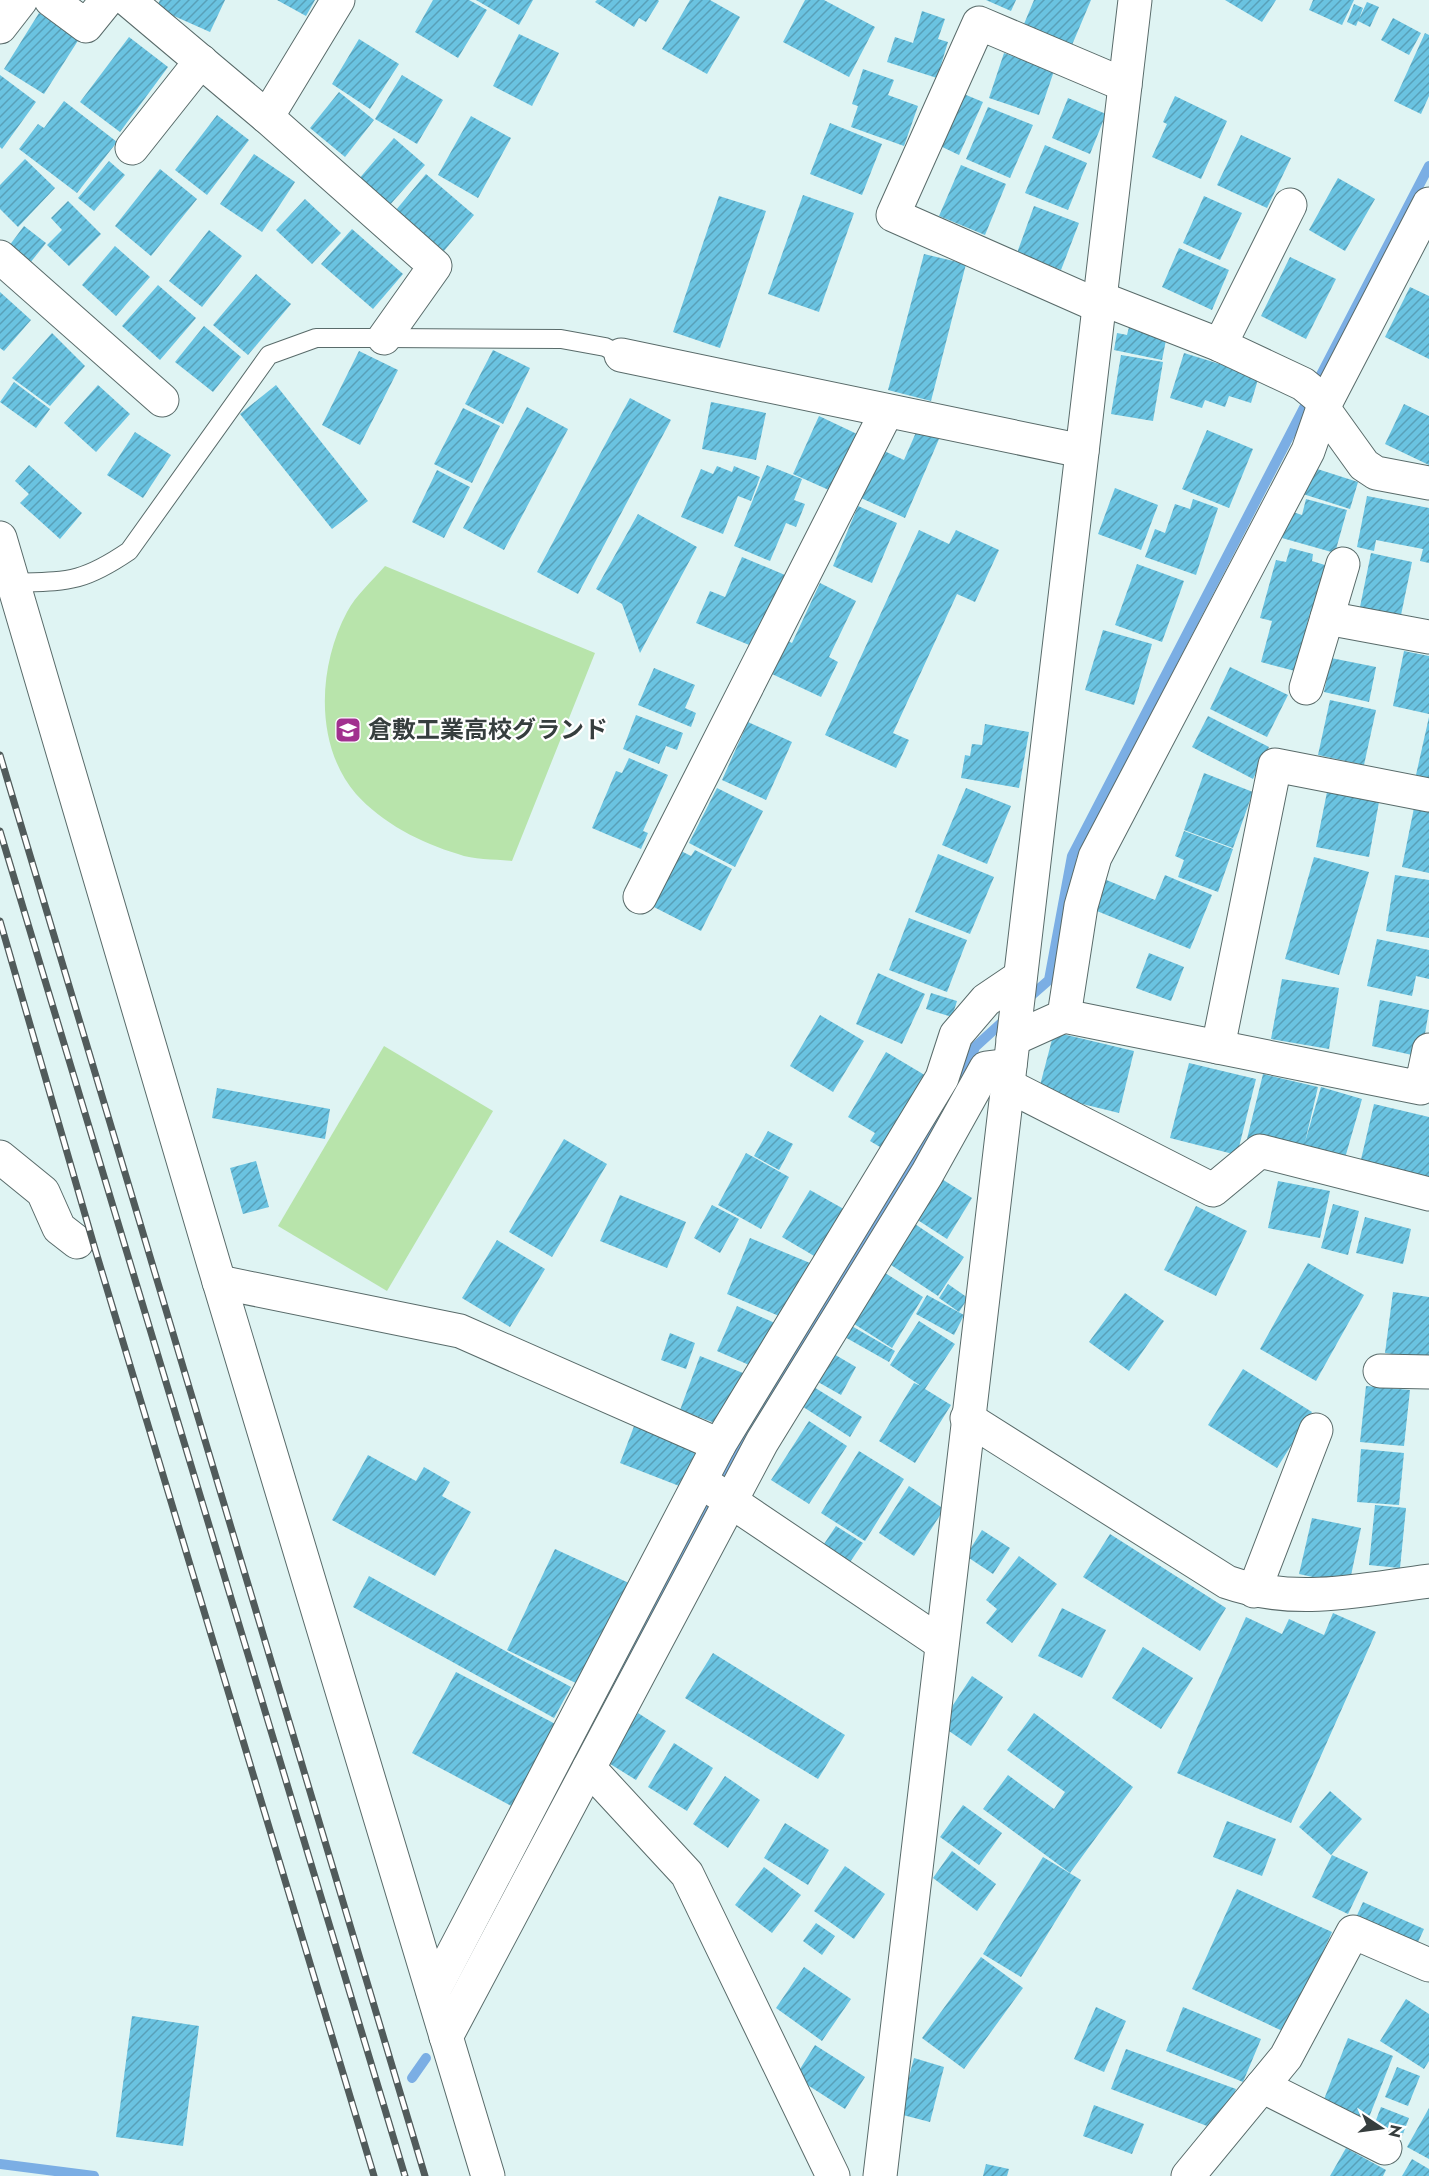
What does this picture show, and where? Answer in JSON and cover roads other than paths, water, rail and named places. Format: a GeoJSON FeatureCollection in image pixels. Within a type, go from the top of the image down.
{"type":"FeatureCollection","features":[{"type":"Feature","properties":{"kind":"street"},"geometry":{"type":"LineString","coordinates":[[0,27],[21,0]]}},
{"type":"Feature","properties":{"kind":"street"},"geometry":{"type":"LineString","coordinates":[[51,0],[86,26],[107,0]]}},
{"type":"Feature","properties":{"kind":"street"},"geometry":{"type":"LineString","coordinates":[[128,0],[267,117],[435,266],[384,338]]}},
{"type":"Feature","properties":{"kind":"street"},"geometry":{"type":"LineString","coordinates":[[267,117],[338,0]]}},
{"type":"Feature","properties":{"kind":"street"},"geometry":{"type":"LineString","coordinates":[[880,2176],[967,1418],[1135,0]]}},
{"type":"Feature","properties":{"kind":"street"},"geometry":{"type":"LineString","coordinates":[[1125,85],[979,23],[893,215],[1099,302],[1220,345],[1316,397],[1354,455],[1376,473],[1429,483]]}},
{"type":"Feature","properties":{"kind":"street"},"geometry":{"type":"LineString","coordinates":[[132,148],[201,61]]}},
{"type":"Feature","properties":{"kind":"street"},"geometry":{"type":"LineString","coordinates":[[433,1992],[714,1490],[762,1442],[927,1174],[986,1068],[1011,1054],[1064,1016],[1081,906],[1095,857],[1308,451],[1316,397],[1429,204]]}},
{"type":"Feature","properties":{"kind":"street"},"geometry":{"type":"LineString","coordinates":[[1220,345],[1290,205]]}},
{"type":"Feature","properties":{"kind":"street"},"geometry":{"type":"LineString","coordinates":[[0,257],[162,400]]}},
{"type":"Feature","properties":{"kind":"street"},"geometry":{"type":"LineString","coordinates":[[621,356],[1082,451]]}},
{"type":"Feature","properties":{"kind":"street"},"geometry":{"type":"LineString","coordinates":[[640,897],[887,411]]}},
{"type":"Feature","properties":{"kind":"street"},"geometry":{"type":"LineString","coordinates":[[0,538],[219,1281],[488,2176]]}},
{"type":"Feature","properties":{"kind":"street"},"geometry":{"type":"LineString","coordinates":[[1306,688],[1343,564]]}},
{"type":"Feature","properties":{"kind":"street"},"geometry":{"type":"LineString","coordinates":[[1327,618],[1429,637]]}},
{"type":"Feature","properties":{"kind":"street"},"geometry":{"type":"LineString","coordinates":[[1218,1047],[1275,765],[1429,795]]}},
{"type":"Feature","properties":{"kind":"street"},"geometry":{"type":"LineString","coordinates":[[446,2037],[589,1768],[714,1490],[719,1445],[942,1078],[956,1035],[986,1000],[1019,986]]}},
{"type":"Feature","properties":{"kind":"street"},"geometry":{"type":"LineString","coordinates":[[1064,1016],[1421,1088],[1429,1050]]}},
{"type":"Feature","properties":{"kind":"street"},"geometry":{"type":"LineString","coordinates":[[1011,1054],[1213,1190],[1260,1151],[1429,1194]]}},
{"type":"Feature","properties":{"kind":"street"},"geometry":{"type":"LineString","coordinates":[[0,1157],[43,1192],[59,1228],[77,1242]]}},
{"type":"Feature","properties":{"kind":"street"},"geometry":{"type":"LineString","coordinates":[[219,1281],[460,1331],[719,1445]]}},
{"type":"Feature","properties":{"kind":"street"},"geometry":{"type":"LineString","coordinates":[[1380,1371],[1429,1372]]}},
{"type":"Feature","properties":{"kind":"street"},"geometry":{"type":"LineString","coordinates":[[967,1418],[1227,1582],[1254,1591],[1282,1596],[1323,1594],[1429,1581]]}},
{"type":"Feature","properties":{"kind":"street"},"geometry":{"type":"LineString","coordinates":[[1254,1591],[1316,1430]]}},
{"type":"Feature","properties":{"kind":"street"},"geometry":{"type":"LineString","coordinates":[[714,1490],[941,1643]]}},
{"type":"Feature","properties":{"kind":"street"},"geometry":{"type":"LineString","coordinates":[[589,1768],[687,1874],[833,2176]]}},
{"type":"Feature","properties":{"kind":"street"},"geometry":{"type":"LineString","coordinates":[[1188,2176],[1286,2056],[1353,1932],[1429,1965]]}},
{"type":"Feature","properties":{"kind":"street"},"geometry":{"type":"LineString","coordinates":[[1262,2086],[1385,2148]]}},
{"type":"Feature","properties":{"kind":"lane"},"geometry":{"type":"LineString","coordinates":[[13,583],[69,581],[99,572],[129,551],[269,355],[316,338],[384,338],[561,339],[605,347],[621,356]]}},
{"type":"Feature","properties":{"kind":"waterway"},"geometry":{"type":"LineString","coordinates":[[1025,1001],[1049,980],[1072,856],[1429,166]]}},
{"type":"Feature","properties":{"kind":"waterway"},"geometry":{"type":"LineString","coordinates":[[965,1077],[975,1047],[1009,1016]]}},
{"type":"Feature","properties":{"kind":"waterway"},"geometry":{"type":"LineString","coordinates":[[578,1753],[728,1467],[879,1213],[946,1108]]}},
{"type":"Feature","properties":{"kind":"waterway"},"geometry":{"type":"LineString","coordinates":[[412,2078],[426,2058]]}},
{"type":"Feature","properties":{"kind":"waterway"},"geometry":{"type":"LineString","coordinates":[[0,2164],[94,2176]]}},
{"type":"Feature","properties":{"kind":"railway"},"geometry":{"type":"LineString","coordinates":[[0,755],[425,2176]]}},
{"type":"Feature","properties":{"kind":"railway"},"geometry":{"type":"LineString","coordinates":[[0,831],[405,2176]]}},
{"type":"Feature","properties":{"kind":"railway"},"geometry":{"type":"LineString","coordinates":[[0,921],[95,1249],[374,2176]]}},
{"type":"Feature","properties":{"kind":"place","name":"倉敷工業高校グランド"},"geometry":{"type":"Point","coordinates":[348,730]}}]}
